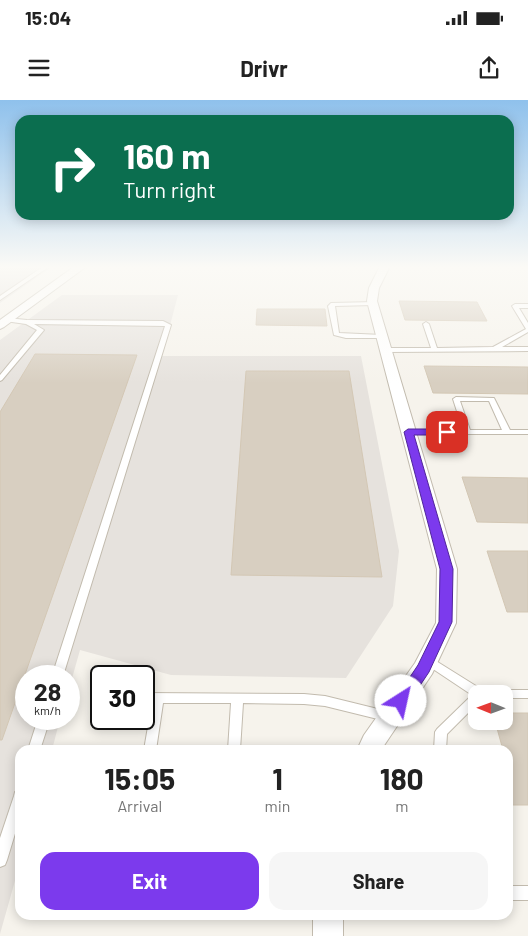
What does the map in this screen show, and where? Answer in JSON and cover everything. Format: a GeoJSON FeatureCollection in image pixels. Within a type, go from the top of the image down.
{"type":"FeatureCollection","features":[{"type":"Feature","properties":{"kind":"street"},"geometry":{"type":"LineString","coordinates":[[4,322],[28,305]]}},
{"type":"Feature","properties":{"kind":"street"},"geometry":{"type":"LineString","coordinates":[[372,745],[428,660],[446,622],[447,569],[374,305]]}},
{"type":"Feature","properties":{"kind":"street"},"geometry":{"type":"LineString","coordinates":[[328,920],[328,936]]}},
{"type":"Feature","properties":{"kind":"lane"},"geometry":{"type":"LineString","coordinates":[[332,305],[336,334],[384,344],[435,350],[528,349]]}},
{"type":"Feature","properties":{"kind":"lane"},"geometry":{"type":"LineString","coordinates":[[494,349],[528,329],[515,306],[528,306]]}},
{"type":"Feature","properties":{"kind":"lane"},"geometry":{"type":"LineString","coordinates":[[4,322],[162,323],[168,325],[61,665]]}},
{"type":"Feature","properties":{"kind":"lane"},"geometry":{"type":"LineString","coordinates":[[0,379],[41,330],[27,322]]}},
{"type":"Feature","properties":{"kind":"lane"},"geometry":{"type":"LineString","coordinates":[[426,324],[435,350]]}},
{"type":"Feature","properties":{"kind":"lane"},"geometry":{"type":"LineString","coordinates":[[467,432],[456,399],[492,400],[507,432]]}},
{"type":"Feature","properties":{"kind":"lane"},"geometry":{"type":"LineString","coordinates":[[408,432],[528,432]]}},
{"type":"Feature","properties":{"kind":"lane"},"geometry":{"type":"LineString","coordinates":[[428,660],[468,686]]}},
{"type":"Feature","properties":{"kind":"lane"},"geometry":{"type":"LineString","coordinates":[[513,694],[528,694]]}},
{"type":"Feature","properties":{"kind":"lane"},"geometry":{"type":"LineString","coordinates":[[151,745],[158,698],[304,699],[325,701],[390,717]]}},
{"type":"Feature","properties":{"kind":"lane"},"geometry":{"type":"LineString","coordinates":[[234,745],[237,699]]}},
{"type":"Feature","properties":{"kind":"lane"},"geometry":{"type":"LineString","coordinates":[[440,745],[441,732],[468,706]]}},
{"type":"Feature","properties":{"kind":"lane"},"geometry":{"type":"LineString","coordinates":[[36,745],[40,730]]}},
{"type":"Feature","properties":{"kind":"lane"},"geometry":{"type":"LineString","coordinates":[[0,860],[15,812]]}},
{"type":"Feature","properties":{"kind":"lane"},"geometry":{"type":"LineString","coordinates":[[513,893],[528,893]]}},
{"type":"Feature","properties":{"kind":"shaded area"},"geometry":{"type":"Polygon","coordinates":[[[48,305],[175,305],[162,356],[361,356],[399,551],[393,606],[346,678],[171,675],[155,671],[155,665],[135,665],[80,650],[76,665],[15,665],[15,730],[57,730],[53,745],[15,745],[15,881],[0,934],[0,340],[48,305]]]}},
{"type":"Feature","properties":{"kind":"building"},"geometry":{"type":"Polygon","coordinates":[[[400,305],[479,305],[487,321],[405,320],[400,305]]]}},
{"type":"Feature","properties":{"kind":"building"},"geometry":{"type":"Polygon","coordinates":[[[257,309],[325,309],[327,326],[256,325],[257,309]]]}},
{"type":"Feature","properties":{"kind":"building"},"geometry":{"type":"Polygon","coordinates":[[[35,354],[137,355],[28,665],[15,665],[15,703],[2,740],[0,740],[0,412],[35,354]]]}},
{"type":"Feature","properties":{"kind":"building"},"geometry":{"type":"Polygon","coordinates":[[[424,366],[528,367],[528,394],[433,393],[424,366]]]}},
{"type":"Feature","properties":{"kind":"building"},"geometry":{"type":"Polygon","coordinates":[[[246,371],[349,371],[382,577],[231,575],[246,371]]]}},
{"type":"Feature","properties":{"kind":"building"},"geometry":{"type":"Polygon","coordinates":[[[462,477],[528,478],[528,523],[477,522],[462,477]]]}},
{"type":"Feature","properties":{"kind":"building"},"geometry":{"type":"Polygon","coordinates":[[[487,551],[528,551],[528,612],[507,612],[487,551]]]}},
{"type":"Feature","properties":{"kind":"building"},"geometry":{"type":"Polygon","coordinates":[[[513,713],[528,713],[528,805],[513,805],[513,745],[502,745],[497,730],[513,730],[513,713]]]}},
{"type":"Feature","properties":{"kind":"route"},"geometry":{"type":"LineString","coordinates":[[401,701],[424,668],[446,622],[447,569],[408,432],[447,432]]}}]}
